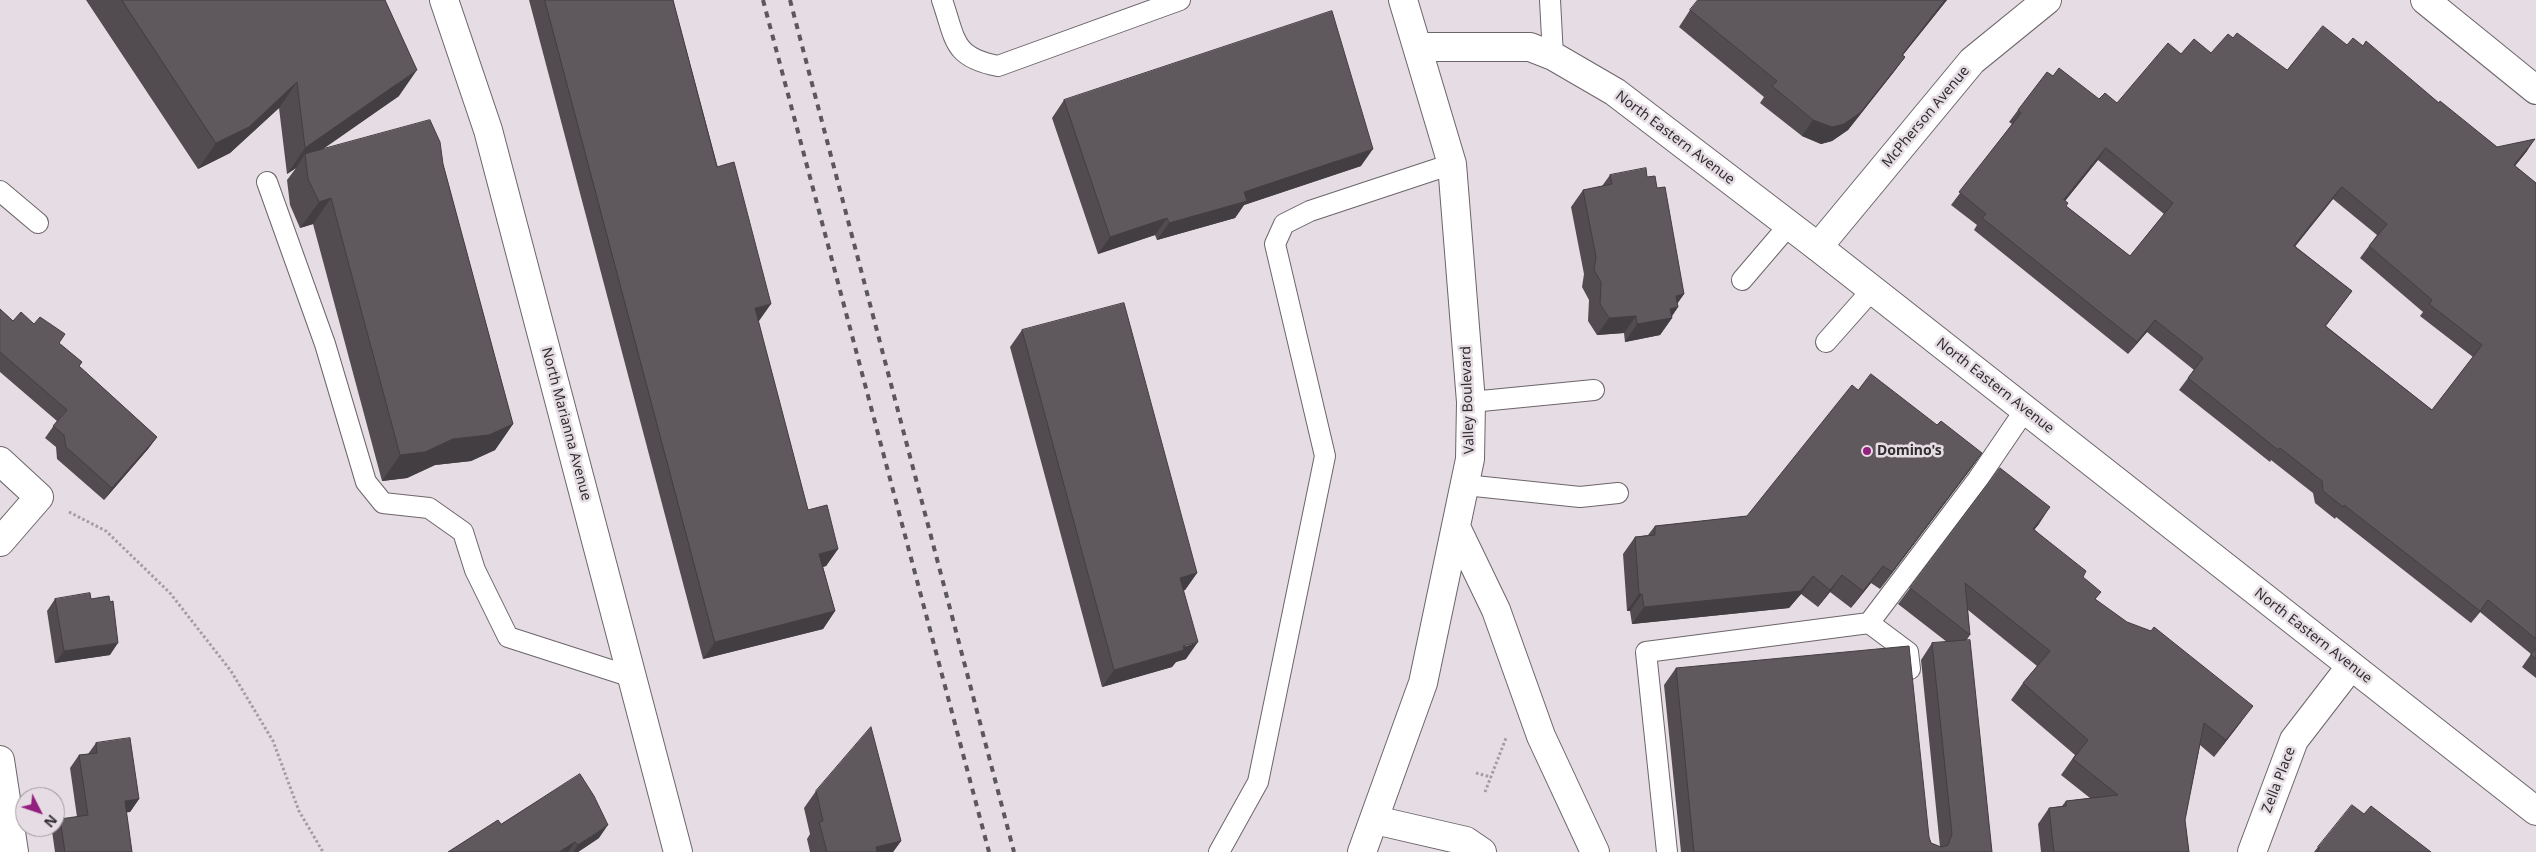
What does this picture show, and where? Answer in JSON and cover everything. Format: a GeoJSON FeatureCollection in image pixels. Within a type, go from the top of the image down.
{"type":"FeatureCollection","features":[{"type":"Feature","properties":{"kind":"main road","name":"North Marianna Avenue"},"geometry":{"type":"LineString","coordinates":[[444,0],[488,130],[678,852]]}},
{"type":"Feature","properties":{"kind":"main road","name":"Valley Boulevard"},"geometry":{"type":"LineString","coordinates":[[1362,852],[1423,683],[1470,459],[1471,402],[1452,164],[1403,0]]}},
{"type":"Feature","properties":{"kind":"main road","name":"McPherson Avenue"},"geometry":{"type":"LineString","coordinates":[[1818,247],[1972,61],[2047,0]]}},
{"type":"Feature","properties":{"kind":"main road"},"geometry":{"type":"LineString","coordinates":[[2426,0],[2536,90]]}},
{"type":"Feature","properties":{"kind":"main road","name":"North Eastern Avenue"},"geometry":{"type":"LineString","coordinates":[[1418,47],[1530,47],[1553,56],[1615,92],[1818,247],[2536,811]]}},
{"type":"Feature","properties":{"kind":"main road"},"geometry":{"type":"LineString","coordinates":[[0,461],[39,497],[0,542]]}},
{"type":"Feature","properties":{"kind":"main road"},"geometry":{"type":"LineString","coordinates":[[1456,526],[1496,610],[1541,736],[1595,852]]}},
{"type":"Feature","properties":{"kind":"main road","name":"Zella Place"},"geometry":{"type":"LineString","coordinates":[[2252,852],[2294,740],[2351,666]]}},
{"type":"Feature","properties":{"kind":"main road"},"geometry":{"type":"LineString","coordinates":[[0,760],[2,799],[14,852]]}},
{"type":"Feature","properties":{"kind":"main road"},"geometry":{"type":"LineString","coordinates":[[1375,820],[1466,841],[1482,852]]}},
{"type":"Feature","properties":{"kind":"lane"},"geometry":{"type":"LineString","coordinates":[[942,0],[959,50],[976,62],[998,66],[1180,0]]}},
{"type":"Feature","properties":{"kind":"lane"},"geometry":{"type":"LineString","coordinates":[[1550,0],[1553,56]]}},
{"type":"Feature","properties":{"kind":"lane"},"geometry":{"type":"LineString","coordinates":[[1219,852],[1258,782],[1325,456],[1275,244],[1284,224],[1310,211],[1452,164]]}},
{"type":"Feature","properties":{"kind":"lane"},"geometry":{"type":"LineString","coordinates":[[267,182],[325,344],[366,482],[383,503],[429,508],[463,532],[475,570],[508,637],[632,677]]}},
{"type":"Feature","properties":{"kind":"lane"},"geometry":{"type":"LineString","coordinates":[[0,191],[38,224]]}},
{"type":"Feature","properties":{"kind":"lane"},"geometry":{"type":"LineString","coordinates":[[1742,280],[1788,225]]}},
{"type":"Feature","properties":{"kind":"lane"},"geometry":{"type":"LineString","coordinates":[[1826,342],[1872,290]]}},
{"type":"Feature","properties":{"kind":"lane"},"geometry":{"type":"LineString","coordinates":[[1471,402],[1594,390]]}},
{"type":"Feature","properties":{"kind":"lane"},"geometry":{"type":"LineString","coordinates":[[1869,623],[1978,478],[2025,410]]}},
{"type":"Feature","properties":{"kind":"lane"},"geometry":{"type":"LineString","coordinates":[[1465,485],[1580,497],[1618,493]]}},
{"type":"Feature","properties":{"kind":"lane"},"geometry":{"type":"LineString","coordinates":[[1667,852],[1646,652],[1869,623],[1908,652],[1912,690]]}},
{"type":"Feature","properties":{"kind":"path"},"geometry":{"type":"LineString","coordinates":[[39,497],[106,531],[170,593],[231,671],[272,741],[299,811],[323,852]]}},
{"type":"Feature","properties":{"kind":"path"},"geometry":{"type":"LineString","coordinates":[[1486,792],[1509,729]]}},
{"type":"Feature","properties":{"kind":"path"},"geometry":{"type":"LineString","coordinates":[[1476,773],[1491,777]]}},
{"type":"Feature","properties":{"kind":"building"},"geometry":{"type":"Polygon","coordinates":[[[122,0],[385,0],[417,70],[305,148],[297,82],[249,127],[216,143],[122,0]]]}},
{"type":"Feature","properties":{"kind":"building"},"geometry":{"type":"Polygon","coordinates":[[[545,0],[673,0],[717,167],[734,162],[771,304],[755,308],[808,510],[827,505],[838,549],[819,554],[835,611],[715,642],[545,0]]]}},
{"type":"Feature","properties":{"kind":"building"},"geometry":{"type":"Polygon","coordinates":[[[1698,0],[1945,0],[1902,55],[1905,57],[1860,113],[1844,124],[1832,127],[1813,120],[1772,86],[1777,81],[1690,10],[1698,0]]]}},
{"type":"Feature","properties":{"kind":"building"},"geometry":{"type":"Polygon","coordinates":[[[1332,11],[1373,149],[1244,192],[1247,201],[1169,223],[1167,218],[1110,237],[1064,100],[1332,11]]]}},
{"type":"Feature","properties":{"kind":"building"},"geometry":{"type":"Polygon","coordinates":[[[2323,26],[2347,45],[2353,38],[2363,46],[2366,41],[2439,103],[2440,101],[2497,147],[2535,139],[2514,165],[2536,183],[2536,639],[2488,600],[2480,611],[2344,505],[2343,507],[2323,491],[2322,481],[2280,448],[2278,450],[2188,378],[2203,358],[2155,320],[2137,342],[1982,218],[1986,214],[1959,192],[2021,113],[2018,110],[2047,72],[2053,76],[2059,68],[2099,99],[2105,93],[2117,103],[2168,43],[2181,54],[2194,39],[2211,53],[2228,34],[2233,38],[2237,33],[2287,70],[2323,26]],[[2106,148],[2064,200],[2068,203],[2066,206],[2130,256],[2173,203],[2106,148]],[[2342,187],[2294,246],[2352,291],[2325,326],[2432,410],[2482,345],[2429,304],[2432,300],[2369,246],[2387,224],[2342,187]]]}},
{"type":"Feature","properties":{"kind":"building"},"geometry":{"type":"Polygon","coordinates":[[[430,120],[440,142],[443,164],[513,424],[489,435],[453,439],[425,452],[400,455],[331,198],[319,202],[308,179],[305,154],[430,120]]]}},
{"type":"Feature","properties":{"kind":"building"},"geometry":{"type":"Polygon","coordinates":[[[1646,168],[1647,177],[1655,176],[1657,188],[1665,187],[1684,294],[1676,296],[1678,307],[1670,309],[1672,318],[1637,324],[1636,316],[1609,318],[1600,304],[1601,282],[1594,270],[1596,257],[1583,190],[1612,184],[1610,175],[1646,168]]]}},
{"type":"Feature","properties":{"kind":"building"},"geometry":{"type":"Polygon","coordinates":[[[1124,303],[1197,573],[1180,578],[1198,642],[1183,646],[1184,650],[1114,670],[1022,330],[1124,303]]]}},
{"type":"Feature","properties":{"kind":"building"},"geometry":{"type":"Polygon","coordinates":[[[0,309],[13,321],[21,312],[34,324],[40,317],[65,334],[59,343],[82,362],[79,366],[157,437],[112,488],[66,447],[64,435],[53,426],[67,410],[0,352],[0,309]]]}},
{"type":"Feature","properties":{"kind":"building"},"geometry":{"type":"Polygon","coordinates":[[[1871,374],[1937,425],[1941,421],[1982,453],[1892,572],[1883,566],[1863,591],[1842,575],[1830,590],[1813,576],[1801,591],[1644,607],[1642,594],[1639,594],[1635,537],[1655,535],[1655,526],[1747,516],[1852,385],[1858,390],[1871,374]]]}},
{"type":"Feature","properties":{"kind":"building"},"geometry":{"type":"Polygon","coordinates":[[[2000,468],[2050,507],[2033,529],[2086,571],[2083,577],[2101,592],[2095,599],[2127,622],[2151,631],[2154,627],[2253,706],[2226,740],[2204,723],[2185,820],[2189,852],[2054,852],[2049,808],[2066,806],[2066,801],[2118,795],[2073,759],[2088,740],[2023,683],[2050,651],[1965,583],[1970,635],[1910,588],[2000,468]]]}},
{"type":"Feature","properties":{"kind":"building"},"geometry":{"type":"Polygon","coordinates":[[[90,593],[91,599],[109,596],[110,602],[113,601],[118,643],[64,651],[55,599],[90,593]]]}},
{"type":"Feature","properties":{"kind":"building"},"geometry":{"type":"Polygon","coordinates":[[[1970,640],[1992,852],[1694,852],[1676,668],[1909,646],[1929,837],[1931,843],[1941,847],[1948,845],[1952,834],[1932,643],[1970,640]]]}},
{"type":"Feature","properties":{"kind":"building"},"geometry":{"type":"Polygon","coordinates":[[[2536,648],[2536,659],[2531,655],[2536,648]]]}},
{"type":"Feature","properties":{"kind":"building"},"geometry":{"type":"Polygon","coordinates":[[[871,727],[901,841],[876,847],[877,852],[827,852],[819,822],[823,821],[816,791],[871,727]]]}},
{"type":"Feature","properties":{"kind":"building"},"geometry":{"type":"Polygon","coordinates":[[[130,738],[139,799],[125,801],[132,852],[65,852],[63,837],[65,837],[65,818],[88,815],[79,755],[97,753],[96,743],[130,738]]]}},
{"type":"Feature","properties":{"kind":"building"},"geometry":{"type":"Polygon","coordinates":[[[580,774],[594,796],[608,825],[578,845],[575,842],[559,852],[448,852],[498,820],[501,824],[580,774]]]}},
{"type":"Feature","properties":{"kind":"building"},"geometry":{"type":"Polygon","coordinates":[[[2352,805],[2364,814],[2371,806],[2431,852],[2317,852],[2320,848],[2318,847],[2352,805]]]}},
{"type":"Feature","properties":{"kind":"railway"},"geometry":{"type":"LineString","coordinates":[[763,0],[989,852]]}},
{"type":"Feature","properties":{"kind":"railway"},"geometry":{"type":"LineString","coordinates":[[790,0],[1014,852]]}},
{"type":"Feature","properties":{"kind":"place","name":"Domino's"},"geometry":{"type":"Point","coordinates":[1867,451]}}]}
